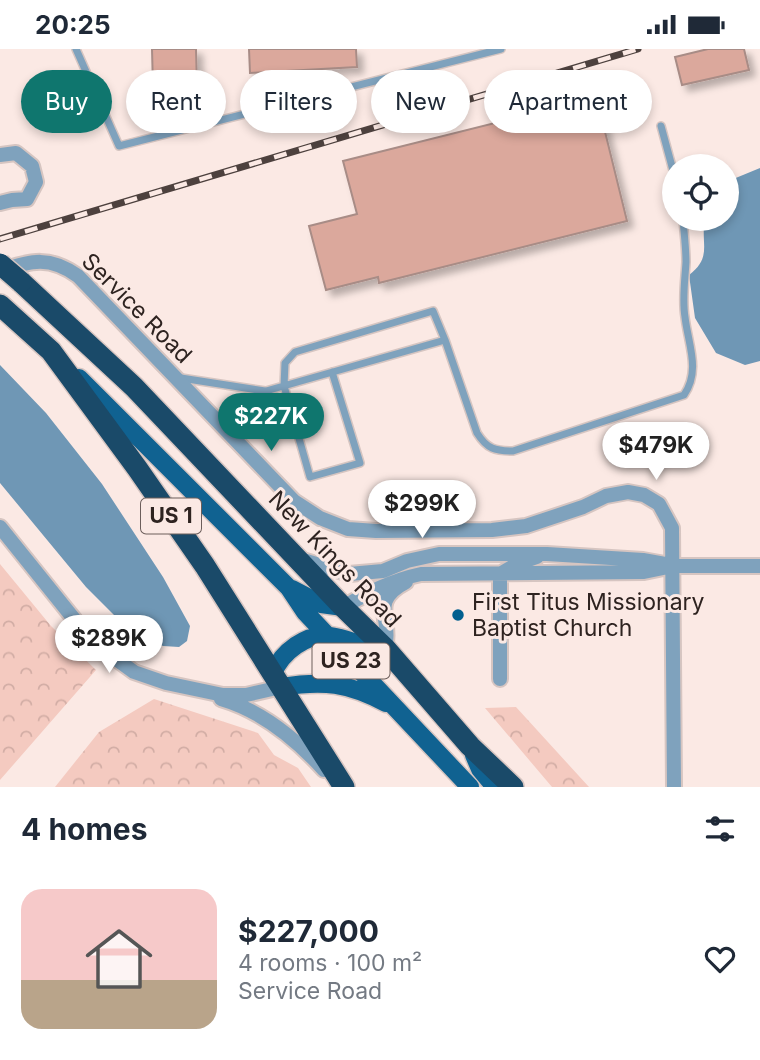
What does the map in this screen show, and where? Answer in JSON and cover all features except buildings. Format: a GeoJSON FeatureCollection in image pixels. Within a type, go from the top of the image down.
{"type":"FeatureCollection","features":[{"type":"Feature","properties":{"kind":"highway","name":"New Kings Road"},"geometry":{"type":"LineString","coordinates":[[0,264],[134,387],[385,648],[470,746]]}},
{"type":"Feature","properties":{"kind":"highway","name":"US 1"},"geometry":{"type":"LineString","coordinates":[[0,305],[51,351],[138,468],[205,566],[342,787]]}},
{"type":"Feature","properties":{"kind":"highway","name":"US 1"},"geometry":{"type":"LineString","coordinates":[[470,746],[513,787]]}},
{"type":"Feature","properties":{"kind":"main road","name":"US 23"},"geometry":{"type":"LineString","coordinates":[[51,351],[289,588],[305,612],[470,787]]}},
{"type":"Feature","properties":{"kind":"main road"},"geometry":{"type":"LineString","coordinates":[[289,588],[321,604],[343,607]]}},
{"type":"Feature","properties":{"kind":"main road"},"geometry":{"type":"LineString","coordinates":[[385,648],[366,648],[327,636],[311,639],[290,649],[278,660],[277,680],[349,686],[398,710]]}},
{"type":"Feature","properties":{"kind":"main road","name":"New Kings Road"},"geometry":{"type":"LineString","coordinates":[[470,746],[480,769],[495,787]]}},
{"type":"Feature","properties":{"kind":"street"},"geometry":{"type":"LineString","coordinates":[[0,155],[16,153],[32,166],[36,182],[27,199],[6,201],[0,190]]}},
{"type":"Feature","properties":{"kind":"street","name":"Service Road"},"geometry":{"type":"LineString","coordinates":[[0,271],[20,264],[48,261],[63,265],[78,276],[294,501],[320,518],[348,529],[492,530],[526,526],[583,507],[606,496],[628,492],[644,495],[659,504],[672,528],[674,787]]}},
{"type":"Feature","properties":{"kind":"street"},"geometry":{"type":"LineString","coordinates":[[0,527],[78,624],[105,651],[134,672],[233,702],[260,715],[286,733],[342,787]]}},
{"type":"Feature","properties":{"kind":"street"},"geometry":{"type":"LineString","coordinates":[[296,558],[335,572],[357,574],[383,571],[407,561],[439,554],[547,554],[643,560],[673,566],[760,566]]}},
{"type":"Feature","properties":{"kind":"street"},"geometry":{"type":"LineString","coordinates":[[500,574],[517,564],[547,554]]}},
{"type":"Feature","properties":{"kind":"street"},"geometry":{"type":"LineString","coordinates":[[343,607],[380,587],[421,574],[645,572],[673,566]]}},
{"type":"Feature","properties":{"kind":"street"},"geometry":{"type":"LineString","coordinates":[[385,648],[387,639],[383,616],[386,600],[396,588],[421,574]]}},
{"type":"Feature","properties":{"kind":"street"},"geometry":{"type":"LineString","coordinates":[[500,574],[500,679]]}},
{"type":"Feature","properties":{"kind":"street"},"geometry":{"type":"LineString","coordinates":[[197,691],[246,695],[277,680]]}},
{"type":"Feature","properties":{"kind":"lane"},"geometry":{"type":"LineString","coordinates":[[76,49],[119,146],[501,49]]}},
{"type":"Feature","properties":{"kind":"lane"},"geometry":{"type":"LineString","coordinates":[[661,126],[669,154]]}},
{"type":"Feature","properties":{"kind":"lane"},"geometry":{"type":"LineString","coordinates":[[332,372],[360,463],[310,477],[284,386],[285,363],[296,352],[433,311],[477,433],[485,445],[495,450],[513,450],[684,395],[692,384],[693,368],[684,316],[684,231]]}},
{"type":"Feature","properties":{"kind":"lane"},"geometry":{"type":"LineString","coordinates":[[223,428],[236,409],[266,391],[445,340]]}},
{"type":"Feature","properties":{"kind":"lane"},"geometry":{"type":"LineString","coordinates":[[172,375],[188,381],[266,391]]}},
{"type":"Feature","properties":{"kind":"green space"},"geometry":{"type":"Polygon","coordinates":[[[0,564],[51,626],[96,670],[0,780],[0,564]]]}},
{"type":"Feature","properties":{"kind":"green space"},"geometry":{"type":"Polygon","coordinates":[[[154,699],[258,733],[274,755],[298,768],[311,787],[55,787],[99,732],[154,699]]]}},
{"type":"Feature","properties":{"kind":"green space"},"geometry":{"type":"Polygon","coordinates":[[[516,707],[589,787],[552,787],[485,708],[516,707]]]}},
{"type":"Feature","properties":{"kind":"water"},"geometry":{"type":"Polygon","coordinates":[[[760,168],[760,361],[745,365],[716,353],[695,318],[689,275],[701,262],[704,231],[739,231],[739,177],[760,168]]]}},
{"type":"Feature","properties":{"kind":"water"},"geometry":{"type":"Polygon","coordinates":[[[0,365],[46,413],[102,484],[163,577],[190,626],[187,641],[179,647],[163,646],[142,637],[119,620],[86,587],[0,483],[0,365]]]}},
{"type":"Feature","properties":{"kind":"railway"},"geometry":{"type":"LineString","coordinates":[[0,239],[638,49]]}},
{"type":"Feature","properties":{"kind":"place","name":"First Titus Missionary Baptist Church"},"geometry":{"type":"Point","coordinates":[458,615]}}]}
